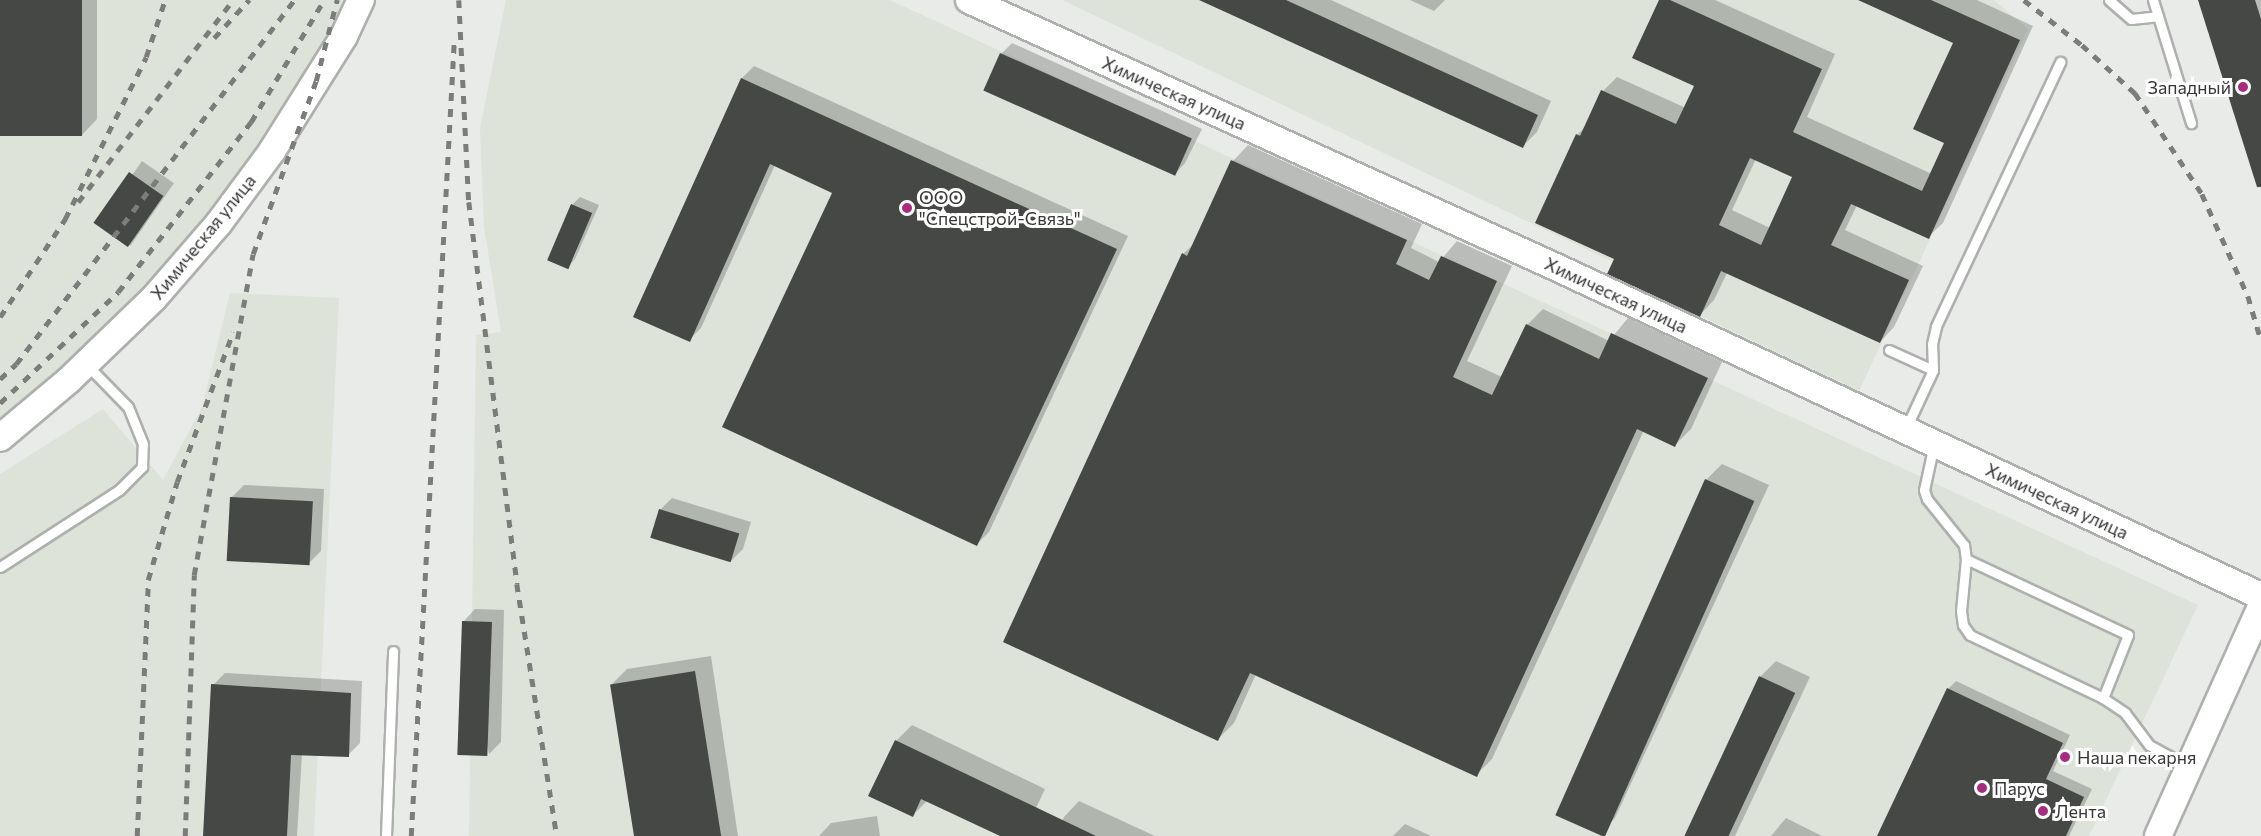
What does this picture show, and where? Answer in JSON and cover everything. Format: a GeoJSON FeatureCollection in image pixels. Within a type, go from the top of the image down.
{"type":"FeatureCollection","features":[{"type":"Feature","properties":{"kind":"street","name":"Химическая улица"},"geometry":{"type":"LineString","coordinates":[[0,438],[86,364],[154,298],[219,223],[272,151],[345,36],[361,0]]}},
{"type":"Feature","properties":{"kind":"street","name":"Химическая улица"},"geometry":{"type":"LineString","coordinates":[[969,0],[2261,596]]}},
{"type":"Feature","properties":{"kind":"street"},"geometry":{"type":"LineString","coordinates":[[2158,836],[2261,607]]}},
{"type":"Feature","properties":{"kind":"lane"},"geometry":{"type":"LineString","coordinates":[[2109,0],[2131,19],[2158,16]]}},
{"type":"Feature","properties":{"kind":"lane"},"geometry":{"type":"LineString","coordinates":[[2153,0],[2192,123]]}},
{"type":"Feature","properties":{"kind":"lane"},"geometry":{"type":"LineString","coordinates":[[1905,430],[1933,370],[1932,344],[1936,326],[2060,62]]}},
{"type":"Feature","properties":{"kind":"lane"},"geometry":{"type":"LineString","coordinates":[[1889,350],[1933,370]]}},
{"type":"Feature","properties":{"kind":"lane"},"geometry":{"type":"LineString","coordinates":[[0,567],[119,490],[142,467],[143,444],[128,407],[86,364]]}},
{"type":"Feature","properties":{"kind":"lane"},"geometry":{"type":"LineString","coordinates":[[1935,444],[1924,490],[1927,499],[1964,545],[1966,558],[1960,611],[1963,625],[1970,635],[2103,698],[2125,713],[2150,745],[2189,767]]}},
{"type":"Feature","properties":{"kind":"lane"},"geometry":{"type":"LineString","coordinates":[[1966,558],[2128,635],[2103,698]]}},
{"type":"Feature","properties":{"kind":"lane"},"geometry":{"type":"LineString","coordinates":[[386,836],[393,651]]}},
{"type":"Feature","properties":{"kind":"shaded area"},"geometry":{"type":"Polygon","coordinates":[[[0,0],[355,0],[221,207],[76,367],[0,423],[0,0]]]}},
{"type":"Feature","properties":{"kind":"shaded area"},"geometry":{"type":"Polygon","coordinates":[[[506,0],[890,0],[2198,605],[2089,836],[469,836],[476,335],[501,332],[484,227],[480,128],[506,0]]]}},
{"type":"Feature","properties":{"kind":"shaded area"},"geometry":{"type":"Polygon","coordinates":[[[1062,0],[1994,0],[2028,29],[1859,391],[1622,279],[1615,263],[1062,0]]]}},
{"type":"Feature","properties":{"kind":"shaded area"},"geometry":{"type":"Polygon","coordinates":[[[230,293],[339,298],[314,836],[0,836],[0,474],[103,409],[163,480],[202,407],[230,293]]]}},
{"type":"Feature","properties":{"kind":"building"},"geometry":{"type":"Polygon","coordinates":[[[0,0],[82,0],[82,136],[0,136],[0,0]]]}},
{"type":"Feature","properties":{"kind":"building"},"geometry":{"type":"Polygon","coordinates":[[[1199,0],[1286,0],[1538,115],[1523,148],[1199,0]]]}},
{"type":"Feature","properties":{"kind":"building"},"geometry":{"type":"Polygon","coordinates":[[[1659,0],[1670,0],[1822,69],[1793,132],[1922,191],[1944,143],[1913,129],[1953,43],[1858,0],[1931,0],[2020,40],[1929,239],[1851,204],[1831,245],[1909,280],[1880,343],[1721,271],[1700,317],[1607,274],[1614,259],[1535,223],[1576,134],[1580,136],[1601,90],[1676,124],[1694,86],[1632,58],[1659,0]],[[1750,158],[1719,225],[1761,245],[1792,177],[1750,158]]]}},
{"type":"Feature","properties":{"kind":"building","name":"Западный"},"geometry":{"type":"Polygon","coordinates":[[[2198,0],[2255,0],[2261,19],[2261,187],[2257,187],[2198,0]]]}},
{"type":"Feature","properties":{"kind":"building"},"geometry":{"type":"Polygon","coordinates":[[[1000,53],[1192,138],[1175,176],[983,90],[1000,53]]]}},
{"type":"Feature","properties":{"kind":"building"},"geometry":{"type":"Polygon","coordinates":[[[741,78],[1117,249],[977,546],[722,427],[832,193],[770,164],[690,342],[633,317],[741,78]]]}},
{"type":"Feature","properties":{"kind":"building"},"geometry":{"type":"Polygon","coordinates":[[[1231,160],[1407,240],[1396,264],[1429,280],[1441,256],[1497,281],[1453,377],[1492,395],[1526,324],[1599,359],[1611,333],[1708,378],[1675,447],[1637,429],[1477,777],[1250,673],[1218,741],[1003,642],[1182,253],[1187,256],[1231,160]]]}},
{"type":"Feature","properties":{"kind":"building"},"geometry":{"type":"Polygon","coordinates":[[[129,172],[163,196],[128,247],[93,223],[129,172]]]}},
{"type":"Feature","properties":{"kind":"building"},"geometry":{"type":"Polygon","coordinates":[[[571,204],[592,213],[568,269],[547,260],[571,204]]]}},
{"type":"Feature","properties":{"kind":"building"},"geometry":{"type":"Polygon","coordinates":[[[1705,479],[1754,501],[1605,836],[1555,815],[1705,479]]]}},
{"type":"Feature","properties":{"kind":"building"},"geometry":{"type":"Polygon","coordinates":[[[230,497],[313,501],[310,565],[227,561],[230,497]]]}},
{"type":"Feature","properties":{"kind":"building"},"geometry":{"type":"Polygon","coordinates":[[[659,509],[739,534],[731,562],[650,538],[659,509]]]}},
{"type":"Feature","properties":{"kind":"building"},"geometry":{"type":"Polygon","coordinates":[[[462,621],[492,622],[487,756],[457,755],[462,621]]]}},
{"type":"Feature","properties":{"kind":"building"},"geometry":{"type":"Polygon","coordinates":[[[695,671],[721,836],[634,836],[610,684],[695,671]]]}},
{"type":"Feature","properties":{"kind":"building"},"geometry":{"type":"Polygon","coordinates":[[[1759,676],[1795,693],[1729,836],[1684,836],[1759,676]]]}},
{"type":"Feature","properties":{"kind":"building"},"geometry":{"type":"Polygon","coordinates":[[[211,684],[351,693],[349,757],[291,755],[287,836],[203,836],[211,684]]]}},
{"type":"Feature","properties":{"kind":"building","name":"Парус"},"geometry":{"type":"Polygon","coordinates":[[[1947,688],[2063,743],[2046,779],[2084,797],[2066,836],[1877,836],[1947,688]]]}},
{"type":"Feature","properties":{"kind":"building"},"geometry":{"type":"Polygon","coordinates":[[[895,740],[1096,836],[1000,836],[921,799],[913,817],[868,796],[895,740]]]}},
{"type":"Feature","properties":{"kind":"railway"},"geometry":{"type":"LineString","coordinates":[[0,317],[65,219],[146,57],[165,0]]}},
{"type":"Feature","properties":{"kind":"railway"},"geometry":{"type":"LineString","coordinates":[[78,202],[233,0]]}},
{"type":"Feature","properties":{"kind":"railway"},"geometry":{"type":"LineString","coordinates":[[214,38],[249,0]]}},
{"type":"Feature","properties":{"kind":"railway"},"geometry":{"type":"LineString","coordinates":[[0,379],[16,364],[294,0]]}},
{"type":"Feature","properties":{"kind":"railway"},"geometry":{"type":"LineString","coordinates":[[0,403],[118,292],[251,122],[324,0]]}},
{"type":"Feature","properties":{"kind":"railway"},"geometry":{"type":"LineString","coordinates":[[185,836],[194,575],[253,254],[316,81],[337,0]]}},
{"type":"Feature","properties":{"kind":"railway"},"geometry":{"type":"LineString","coordinates":[[459,0],[469,202],[517,584],[557,836]]}},
{"type":"Feature","properties":{"kind":"railway"},"geometry":{"type":"LineString","coordinates":[[2024,0],[2082,45],[2135,93],[2202,194],[2248,296],[2261,340]]}},
{"type":"Feature","properties":{"kind":"railway"},"geometry":{"type":"LineString","coordinates":[[411,836],[454,42]]}},
{"type":"Feature","properties":{"kind":"railway"},"geometry":{"type":"LineString","coordinates":[[137,836],[148,580],[177,482],[233,332]]}},
{"type":"Feature","properties":{"kind":"place","name":"Западный"},"geometry":{"type":"Point","coordinates":[2243,87]}},
{"type":"Feature","properties":{"kind":"place","name":"ООО \"Спецстрой-Связь\""},"geometry":{"type":"Point","coordinates":[907,208]}},
{"type":"Feature","properties":{"kind":"place","name":"Наша пекарня"},"geometry":{"type":"Point","coordinates":[2065,757]}},
{"type":"Feature","properties":{"kind":"place","name":"Парус"},"geometry":{"type":"Point","coordinates":[1982,788]}},
{"type":"Feature","properties":{"kind":"place","name":"Лента"},"geometry":{"type":"Point","coordinates":[2043,811]}}]}
